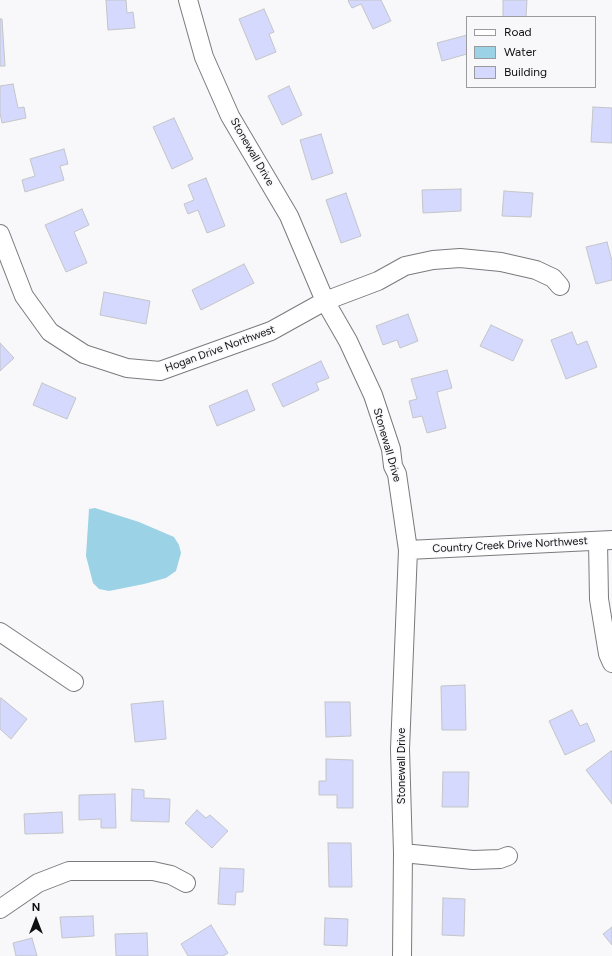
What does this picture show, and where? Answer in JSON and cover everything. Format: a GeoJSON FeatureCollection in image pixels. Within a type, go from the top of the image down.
{"type":"FeatureCollection","features":[{"type":"Feature","properties":{"kind":"street","name":"Stonewall Drive"},"geometry":{"type":"LineString","coordinates":[[188,0],[204,57],[230,116],[289,216],[325,301],[348,340],[373,395],[391,449],[393,466],[397,474],[408,550],[400,749],[403,853],[402,956]]}},
{"type":"Feature","properties":{"kind":"street","name":"Hogan Drive Northwest"},"geometry":{"type":"LineString","coordinates":[[0,234],[24,296],[50,332],[84,354],[127,368],[160,371],[272,331],[325,301],[378,281],[405,266],[433,260],[460,258],[501,262],[536,270],[553,278],[560,286]]}},
{"type":"Feature","properties":{"kind":"street","name":"Country Creek Drive Northwest"},"geometry":{"type":"LineString","coordinates":[[408,550],[605,541]]}},
{"type":"Feature","properties":{"kind":"street"},"geometry":{"type":"LineString","coordinates":[[605,541],[599,599],[608,654],[612,663]]}},
{"type":"Feature","properties":{"kind":"street"},"geometry":{"type":"LineString","coordinates":[[0,632],[74,682]]}},
{"type":"Feature","properties":{"kind":"street"},"geometry":{"type":"LineString","coordinates":[[403,853],[473,860],[500,859],[508,856]]}},
{"type":"Feature","properties":{"kind":"street"},"geometry":{"type":"LineString","coordinates":[[0,909],[38,884],[69,871],[153,871],[171,875],[186,884]]}},
{"type":"Feature","properties":{"kind":"water"},"geometry":{"type":"Polygon","coordinates":[[[95,508],[139,522],[174,537],[179,545],[181,553],[176,571],[166,578],[144,584],[109,591],[99,589],[93,583],[86,556],[89,509],[95,508]]]}},
{"type":"Feature","properties":{"kind":"building"},"geometry":{"type":"Polygon","coordinates":[[[106,0],[126,0],[127,13],[133,12],[135,28],[108,30],[106,0]]]}},
{"type":"Feature","properties":{"kind":"building"},"geometry":{"type":"Polygon","coordinates":[[[381,0],[391,21],[373,29],[361,4],[352,8],[348,1],[381,0]]]}},
{"type":"Feature","properties":{"kind":"building"},"geometry":{"type":"Polygon","coordinates":[[[503,0],[527,0],[526,16],[503,16],[503,0]]]}},
{"type":"Feature","properties":{"kind":"building"},"geometry":{"type":"Polygon","coordinates":[[[264,9],[274,32],[269,34],[276,52],[256,60],[239,19],[264,9]]]}},
{"type":"Feature","properties":{"kind":"building"},"geometry":{"type":"Polygon","coordinates":[[[0,19],[2,19],[5,66],[0,66],[0,19]]]}},
{"type":"Feature","properties":{"kind":"building"},"geometry":{"type":"Polygon","coordinates":[[[466,35],[466,54],[442,61],[437,43],[466,35]]]}},
{"type":"Feature","properties":{"kind":"building"},"geometry":{"type":"Polygon","coordinates":[[[13,84],[18,108],[24,107],[26,118],[2,123],[0,113],[0,86],[13,84]]]}},
{"type":"Feature","properties":{"kind":"building"},"geometry":{"type":"Polygon","coordinates":[[[289,86],[302,115],[282,125],[268,96],[289,86]]]}},
{"type":"Feature","properties":{"kind":"building"},"geometry":{"type":"Polygon","coordinates":[[[593,107],[612,108],[612,143],[591,142],[593,107]]]}},
{"type":"Feature","properties":{"kind":"building"},"geometry":{"type":"Polygon","coordinates":[[[174,118],[193,159],[172,169],[153,127],[174,118]]]}},
{"type":"Feature","properties":{"kind":"building"},"geometry":{"type":"Polygon","coordinates":[[[321,134],[333,173],[312,180],[300,140],[321,134]]]}},
{"type":"Feature","properties":{"kind":"building"},"geometry":{"type":"Polygon","coordinates":[[[64,149],[68,164],[60,166],[64,180],[25,192],[22,180],[35,176],[30,159],[64,149]]]}},
{"type":"Feature","properties":{"kind":"building"},"geometry":{"type":"Polygon","coordinates":[[[206,178],[225,226],[207,233],[198,210],[188,214],[184,204],[194,200],[188,185],[206,178]]]}},
{"type":"Feature","properties":{"kind":"building"},"geometry":{"type":"Polygon","coordinates":[[[461,189],[461,211],[423,213],[422,190],[461,189]]]}},
{"type":"Feature","properties":{"kind":"building"},"geometry":{"type":"Polygon","coordinates":[[[504,191],[533,193],[531,217],[502,216],[504,191]]]}},
{"type":"Feature","properties":{"kind":"building"},"geometry":{"type":"Polygon","coordinates":[[[346,193],[361,236],[341,243],[326,200],[346,193]]]}},
{"type":"Feature","properties":{"kind":"building"},"geometry":{"type":"Polygon","coordinates":[[[82,209],[89,225],[74,232],[87,263],[66,272],[45,225],[82,209]]]}},
{"type":"Feature","properties":{"kind":"building"},"geometry":{"type":"Polygon","coordinates":[[[607,242],[612,261],[612,280],[596,284],[586,247],[607,242]]]}},
{"type":"Feature","properties":{"kind":"building"},"geometry":{"type":"Polygon","coordinates":[[[244,264],[254,283],[201,310],[192,290],[244,264]]]}},
{"type":"Feature","properties":{"kind":"building"},"geometry":{"type":"Polygon","coordinates":[[[104,292],[150,301],[146,324],[100,315],[104,292]]]}},
{"type":"Feature","properties":{"kind":"building"},"geometry":{"type":"Polygon","coordinates":[[[408,314],[418,341],[400,348],[397,340],[383,345],[376,326],[408,314]]]}},
{"type":"Feature","properties":{"kind":"building"},"geometry":{"type":"Polygon","coordinates":[[[491,325],[523,340],[513,361],[480,346],[491,325]]]}},
{"type":"Feature","properties":{"kind":"building"},"geometry":{"type":"Polygon","coordinates":[[[572,332],[577,345],[587,341],[597,367],[566,379],[551,340],[572,332]]]}},
{"type":"Feature","properties":{"kind":"building"},"geometry":{"type":"Polygon","coordinates":[[[0,343],[14,358],[0,371],[0,343]]]}},
{"type":"Feature","properties":{"kind":"building"},"geometry":{"type":"Polygon","coordinates":[[[321,361],[329,378],[316,383],[319,390],[283,407],[272,384],[321,361]]]}},
{"type":"Feature","properties":{"kind":"building"},"geometry":{"type":"Polygon","coordinates":[[[447,370],[452,388],[437,392],[446,428],[427,433],[422,416],[413,418],[409,401],[417,399],[411,379],[447,370]]]}},
{"type":"Feature","properties":{"kind":"building"},"geometry":{"type":"Polygon","coordinates":[[[42,383],[76,398],[67,419],[33,405],[42,383]]]}},
{"type":"Feature","properties":{"kind":"building"},"geometry":{"type":"Polygon","coordinates":[[[247,390],[255,410],[217,426],[209,406],[247,390]]]}},
{"type":"Feature","properties":{"kind":"building"},"geometry":{"type":"Polygon","coordinates":[[[465,685],[466,730],[442,730],[441,686],[465,685]]]}},
{"type":"Feature","properties":{"kind":"building"},"geometry":{"type":"Polygon","coordinates":[[[1,698],[27,719],[11,739],[0,729],[1,698]]]}},
{"type":"Feature","properties":{"kind":"building"},"geometry":{"type":"Polygon","coordinates":[[[163,701],[166,739],[135,742],[131,704],[163,701]]]}},
{"type":"Feature","properties":{"kind":"building"},"geometry":{"type":"Polygon","coordinates":[[[325,702],[350,702],[351,736],[326,737],[325,702]]]}},
{"type":"Feature","properties":{"kind":"building"},"geometry":{"type":"Polygon","coordinates":[[[572,710],[580,726],[587,723],[595,741],[565,755],[549,721],[572,710]]]}},
{"type":"Feature","properties":{"kind":"building"},"geometry":{"type":"Polygon","coordinates":[[[611,751],[612,752],[612,804],[586,770],[611,751]]]}},
{"type":"Feature","properties":{"kind":"building"},"geometry":{"type":"Polygon","coordinates":[[[326,759],[353,760],[353,808],[337,808],[337,795],[319,795],[319,781],[326,781],[326,759]]]}},
{"type":"Feature","properties":{"kind":"building"},"geometry":{"type":"Polygon","coordinates":[[[443,772],[469,772],[468,807],[442,807],[443,772]]]}},
{"type":"Feature","properties":{"kind":"building"},"geometry":{"type":"Polygon","coordinates":[[[132,789],[144,790],[144,798],[170,799],[169,822],[131,821],[132,789]]]}},
{"type":"Feature","properties":{"kind":"building"},"geometry":{"type":"Polygon","coordinates":[[[115,794],[116,828],[101,828],[101,819],[79,820],[79,795],[115,794]]]}},
{"type":"Feature","properties":{"kind":"building"},"geometry":{"type":"Polygon","coordinates":[[[197,810],[206,818],[210,815],[228,831],[212,848],[185,823],[197,810]]]}},
{"type":"Feature","properties":{"kind":"building"},"geometry":{"type":"Polygon","coordinates":[[[62,812],[63,833],[25,834],[24,814],[62,812]]]}},
{"type":"Feature","properties":{"kind":"building"},"geometry":{"type":"Polygon","coordinates":[[[328,843],[351,843],[352,887],[329,887],[328,843]]]}},
{"type":"Feature","properties":{"kind":"building"},"geometry":{"type":"Polygon","coordinates":[[[220,868],[244,869],[243,892],[236,892],[235,905],[218,904],[220,868]]]}},
{"type":"Feature","properties":{"kind":"building"},"geometry":{"type":"Polygon","coordinates":[[[443,898],[465,899],[464,936],[442,935],[443,898]]]}},
{"type":"Feature","properties":{"kind":"building"},"geometry":{"type":"Polygon","coordinates":[[[93,916],[94,936],[62,938],[60,917],[93,916]]]}},
{"type":"Feature","properties":{"kind":"building"},"geometry":{"type":"Polygon","coordinates":[[[325,918],[348,919],[347,946],[324,945],[325,918]]]}},
{"type":"Feature","properties":{"kind":"building"},"geometry":{"type":"Polygon","coordinates":[[[211,925],[228,953],[223,956],[188,956],[181,944],[211,925]]]}},
{"type":"Feature","properties":{"kind":"building"},"geometry":{"type":"Polygon","coordinates":[[[612,927],[612,945],[603,934],[612,927]]]}},
{"type":"Feature","properties":{"kind":"building"},"geometry":{"type":"Polygon","coordinates":[[[147,933],[148,956],[116,956],[115,934],[147,933]]]}},
{"type":"Feature","properties":{"kind":"building"},"geometry":{"type":"Polygon","coordinates":[[[32,938],[37,956],[16,956],[13,943],[32,938]]]}}]}
